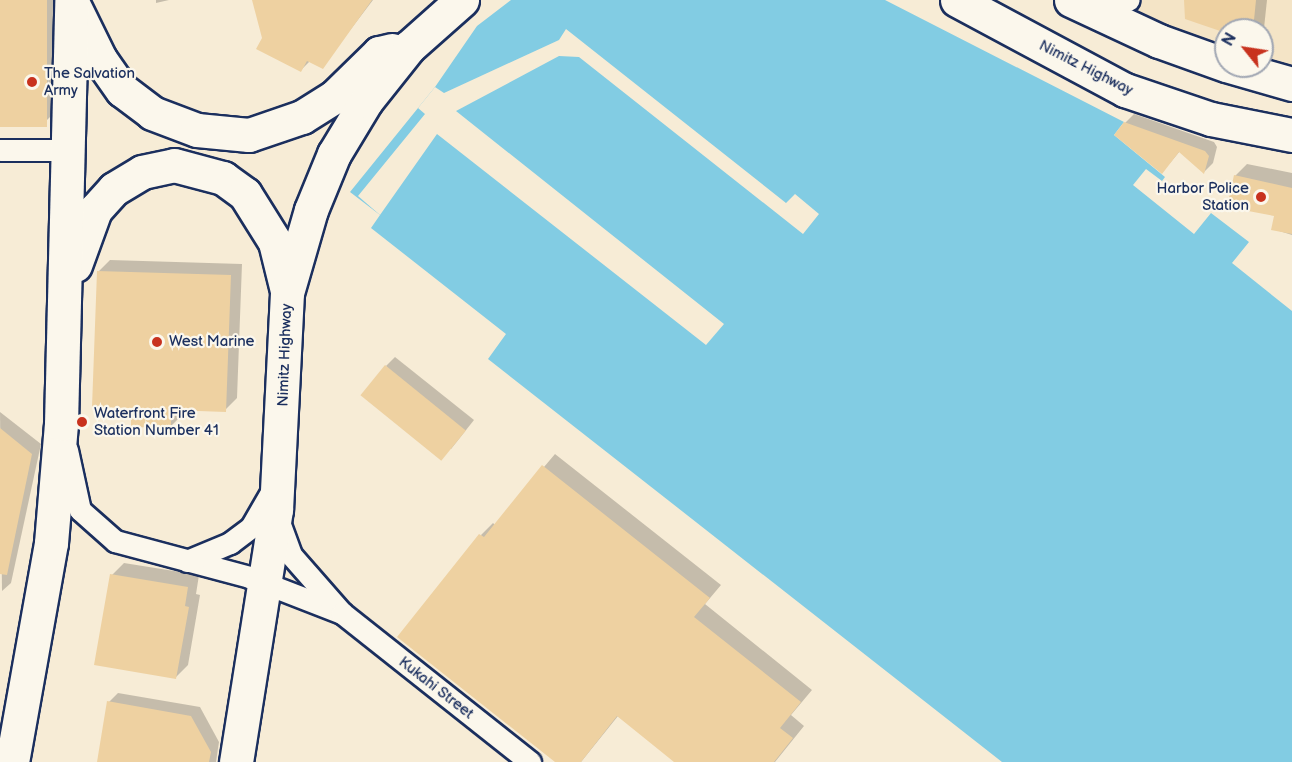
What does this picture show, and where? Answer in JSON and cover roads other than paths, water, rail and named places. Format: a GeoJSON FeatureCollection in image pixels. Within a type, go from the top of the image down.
{"type":"FeatureCollection","features":[{"type":"Feature","properties":{"kind":"main road"},"geometry":{"type":"LineString","coordinates":[[71,0],[108,73],[136,102],[182,126],[249,135],[302,117],[334,97],[379,53],[410,47]]}},
{"type":"Feature","properties":{"kind":"main road"},"geometry":{"type":"LineString","coordinates":[[12,762],[51,543],[61,424],[65,300],[65,150],[71,0]]}},
{"type":"Feature","properties":{"kind":"main road","name":"Nimitz Highway"},"geometry":{"type":"LineString","coordinates":[[236,762],[266,585],[276,510],[287,293],[311,210],[334,154],[366,101],[410,47],[461,0]]}},
{"type":"Feature","properties":{"kind":"main road","name":"Nimitz Highway"},"geometry":{"type":"LineString","coordinates":[[957,0],[1125,90],[1211,119],[1292,135]]}},
{"type":"Feature","properties":{"kind":"main road"},"geometry":{"type":"LineString","coordinates":[[1083,6],[1159,41],[1214,60]]}},
{"type":"Feature","properties":{"kind":"main road"},"geometry":{"type":"LineString","coordinates":[[1272,78],[1292,84]]}},
{"type":"Feature","properties":{"kind":"main road"},"geometry":{"type":"LineString","coordinates":[[228,181],[249,135]]}},
{"type":"Feature","properties":{"kind":"main road"},"geometry":{"type":"LineString","coordinates":[[65,300],[84,234],[95,210],[114,189],[142,171],[174,165],[228,181],[245,194],[275,242],[287,293]]}},
{"type":"Feature","properties":{"kind":"street"},"geometry":{"type":"LineString","coordinates":[[1083,6],[1128,0]]}},
{"type":"Feature","properties":{"kind":"street"},"geometry":{"type":"LineString","coordinates":[[0,150],[65,150]]}},
{"type":"Feature","properties":{"kind":"street","name":"Kukahi Street"},"geometry":{"type":"LineString","coordinates":[[61,424],[73,472],[74,495],[89,522],[115,541],[266,585],[342,613]]}},
{"type":"Feature","properties":{"kind":"street"},"geometry":{"type":"LineString","coordinates":[[187,561],[230,543],[251,527],[268,503],[278,466]]}},
{"type":"Feature","properties":{"kind":"street","name":"Kukahi Street"},"geometry":{"type":"LineString","coordinates":[[276,510],[291,555],[342,613],[530,762]]}},
{"type":"Feature","properties":{"kind":"water"},"geometry":{"type":"Polygon","coordinates":[[[511,0],[885,0],[1124,122],[1114,135],[1165,177],[1162,181],[1146,169],[1133,185],[1194,234],[1211,213],[1249,242],[1232,263],[1292,311],[1292,762],[1002,762],[488,359],[506,334],[371,228],[380,215],[350,192],[435,87],[477,26],[511,0]]]}},
{"type":"Feature","properties":{"kind":"place","name":"The Salvation Army"},"geometry":{"type":"Point","coordinates":[32,82]}},
{"type":"Feature","properties":{"kind":"place","name":"Harbor Police Station"},"geometry":{"type":"Point","coordinates":[1261,197]}},
{"type":"Feature","properties":{"kind":"place","name":"West Marine"},"geometry":{"type":"Point","coordinates":[157,342]}},
{"type":"Feature","properties":{"kind":"place","name":"Waterfront Fire Station Number 41"},"geometry":{"type":"Point","coordinates":[82,422]}}]}
